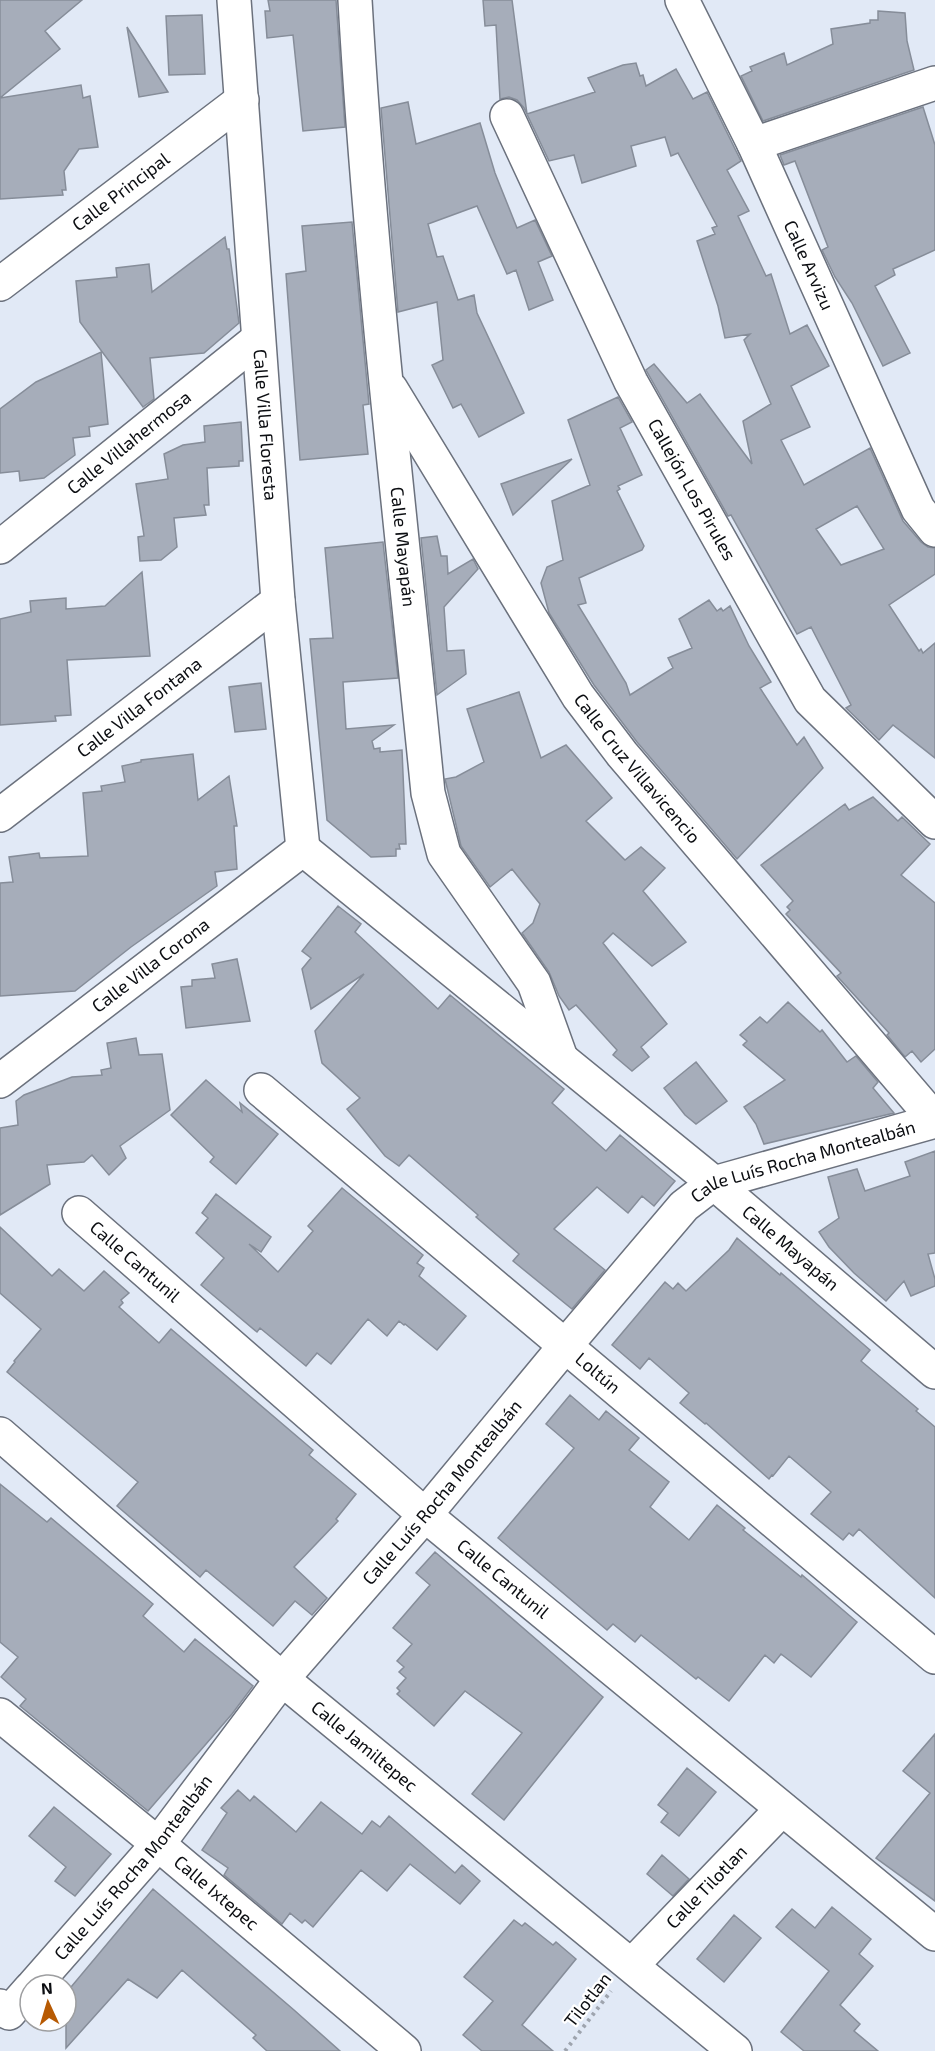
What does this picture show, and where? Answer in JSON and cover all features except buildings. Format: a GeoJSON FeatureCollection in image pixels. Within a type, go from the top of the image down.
{"type":"FeatureCollection","features":[{"type":"Feature","properties":{"kind":"street","name":"Calle Villa Floresta"},"geometry":{"type":"LineString","coordinates":[[234,0],[278,601],[303,849]]}},
{"type":"Feature","properties":{"kind":"street","name":"Calle Mayapán"},"geometry":{"type":"LineString","coordinates":[[355,0],[360,91],[428,793],[444,854],[534,983],[561,1058]]}},
{"type":"Feature","properties":{"kind":"street","name":"Calle Arvizu"},"geometry":{"type":"LineString","coordinates":[[682,0],[754,144],[929,512]]}},
{"type":"Feature","properties":{"kind":"street"},"geometry":{"type":"LineString","coordinates":[[754,144],[935,83]]}},
{"type":"Feature","properties":{"kind":"street","name":"Calle Principal"},"geometry":{"type":"LineString","coordinates":[[0,284],[242,100]]}},
{"type":"Feature","properties":{"kind":"street","name":"Callejón Los Pirules"},"geometry":{"type":"LineString","coordinates":[[507,116],[631,382],[810,700],[935,822]]}},
{"type":"Feature","properties":{"kind":"street","name":"Calle Villahermosa"},"geometry":{"type":"LineString","coordinates":[[0,547],[258,339]]}},
{"type":"Feature","properties":{"kind":"street","name":"Calle Cruz Villavicencio"},"geometry":{"type":"LineString","coordinates":[[387,382],[572,686],[603,729],[935,1120]]}},
{"type":"Feature","properties":{"kind":"street","name":"Calle Villa Fontana"},"geometry":{"type":"LineString","coordinates":[[0,815],[278,601]]}},
{"type":"Feature","properties":{"kind":"street","name":"Calle Mayapán"},"geometry":{"type":"LineString","coordinates":[[303,849],[714,1183],[935,1372]]}},
{"type":"Feature","properties":{"kind":"street","name":"Calle Villa Corona"},"geometry":{"type":"LineString","coordinates":[[0,1081],[303,849]]}},
{"type":"Feature","properties":{"kind":"street","name":"Loltún"},"geometry":{"type":"LineString","coordinates":[[261,1090],[935,1657]]}},
{"type":"Feature","properties":{"kind":"street","name":"Calle Luís Rocha Montealbán"},"geometry":{"type":"LineString","coordinates":[[45,1973],[158,1845],[282,1679],[425,1515],[564,1346],[684,1206],[714,1183],[935,1120]]}},
{"type":"Feature","properties":{"kind":"street","name":"Calle Cantunil"},"geometry":{"type":"LineString","coordinates":[[79,1213],[425,1515],[935,1934]]}},
{"type":"Feature","properties":{"kind":"street","name":"Calle Jamiltepec"},"geometry":{"type":"LineString","coordinates":[[0,1434],[282,1679],[735,2051]]}},
{"type":"Feature","properties":{"kind":"street","name":"Calle Ixtepec"},"geometry":{"type":"LineString","coordinates":[[0,1715],[404,2051]]}},
{"type":"Feature","properties":{"kind":"street","name":"Calle Tilotlan"},"geometry":{"type":"LineString","coordinates":[[632,1965],[782,1809]]}},
{"type":"Feature","properties":{"kind":"path","name":"Tilotlan"},"geometry":{"type":"LineString","coordinates":[[565,2051],[632,1965]]}}]}
